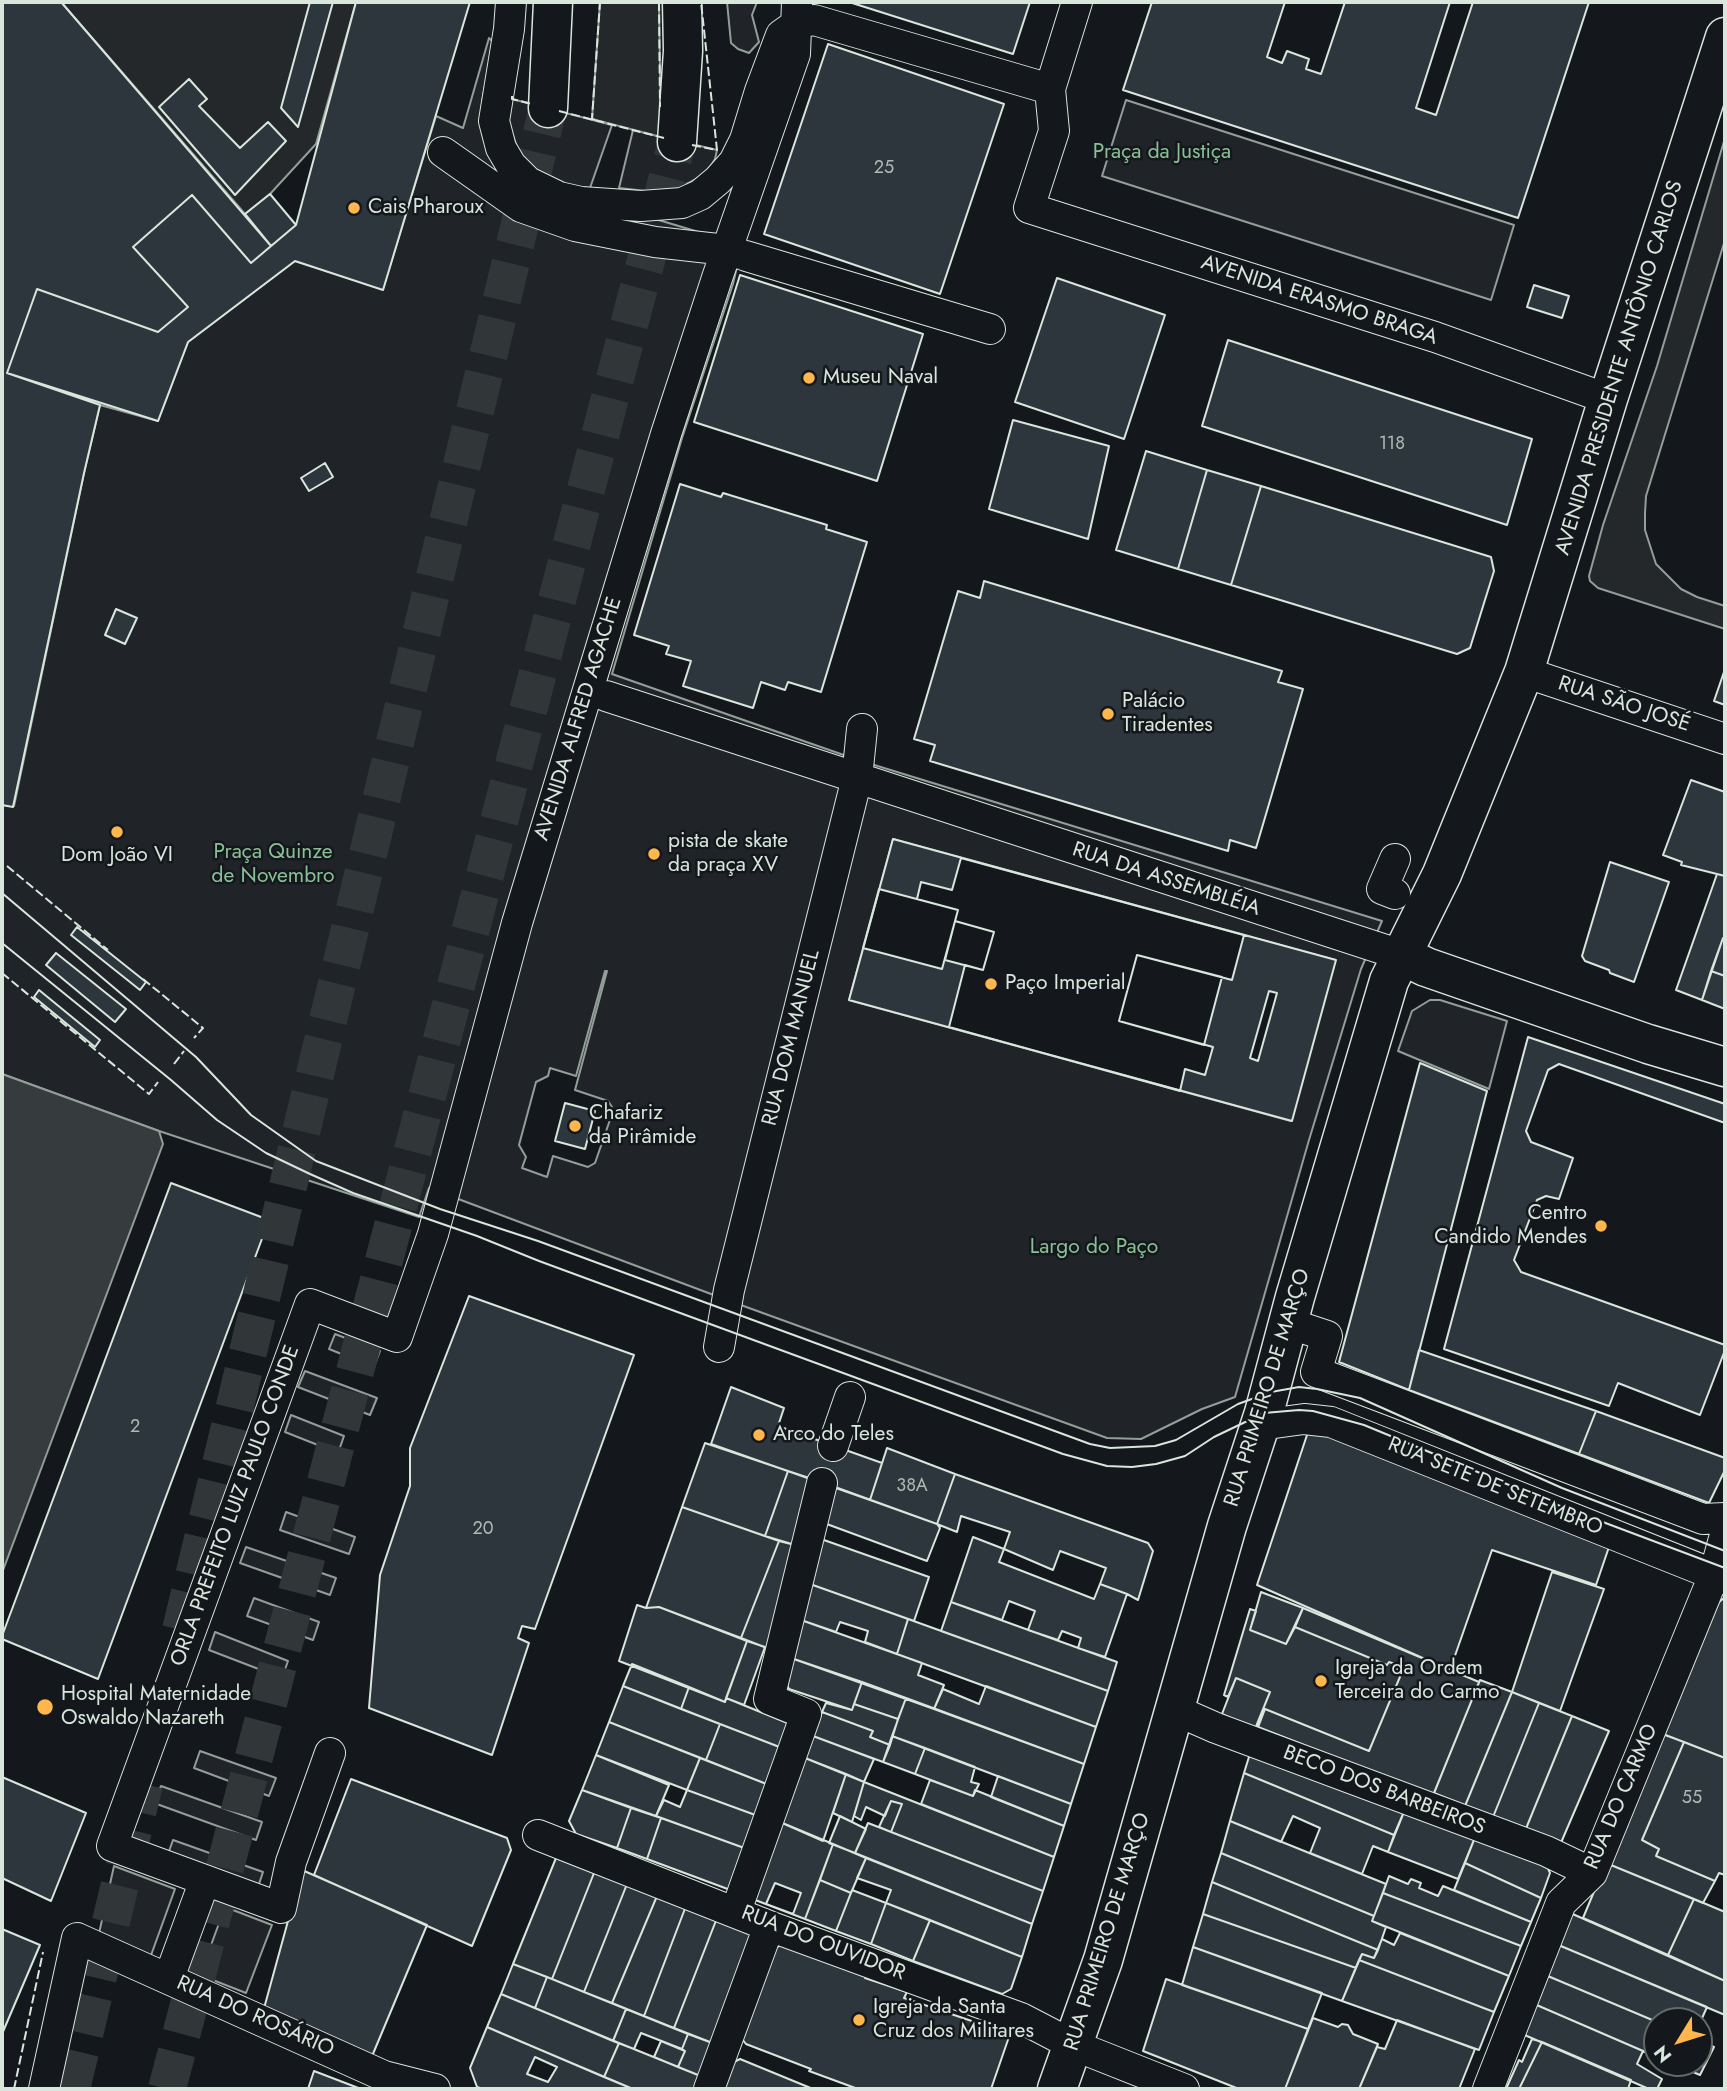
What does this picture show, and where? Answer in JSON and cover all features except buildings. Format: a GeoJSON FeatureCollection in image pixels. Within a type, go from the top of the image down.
{"type":"FeatureCollection","features":[{"type":"Feature","properties":{"kind":"main road"},"geometry":{"type":"LineString","coordinates":[[548,107],[553,2]]}},
{"type":"Feature","properties":{"kind":"main road"},"geometry":{"type":"LineString","coordinates":[[677,142],[683,51],[682,2]]}},
{"type":"Feature","properties":{"kind":"main road","name":"AVENIDA PRESIDENTE ANTÔNIO CARLOS"},"geometry":{"type":"LineString","coordinates":[[1519,686],[1725,37]]}},
{"type":"Feature","properties":{"kind":"main road","name":"RUA PRIMEIRO DE MARÇO"},"geometry":{"type":"LineString","coordinates":[[1057,2089],[1102,1961],[1227,1525],[1261,1425],[1288,1323],[1389,981],[1442,874],[1519,686]]}},
{"type":"Feature","properties":{"kind":"main road","name":"RUA DA ASSEMBLÉIA"},"geometry":{"type":"LineString","coordinates":[[1401,955],[1426,967],[1648,1044],[1725,1067]]}},
{"type":"Feature","properties":{"kind":"street"},"geometry":{"type":"LineString","coordinates":[[511,2],[494,121],[501,148],[511,165],[528,182],[559,197],[597,204],[641,206],[682,203],[701,195],[734,162],[745,140],[781,36],[798,12],[814,20],[1050,89],[1077,2]]}},
{"type":"Feature","properties":{"kind":"street","name":"AVENIDA ALFRED AGACHE"},"geometry":{"type":"LineString","coordinates":[[444,1192],[517,923],[599,694],[666,434],[738,253],[795,54],[798,12]]}},
{"type":"Feature","properties":{"kind":"street","name":"AVENIDA ERASMO BRAGA"},"geometry":{"type":"LineString","coordinates":[[1050,89],[1054,131],[1029,208],[1435,337],[1608,399]]}},
{"type":"Feature","properties":{"kind":"street"},"geometry":{"type":"LineString","coordinates":[[443,152],[521,207],[575,226],[655,242],[738,253],[990,329]]}},
{"type":"Feature","properties":{"kind":"street","name":"RUA SÃO JOSÉ"},"geometry":{"type":"LineString","coordinates":[[1519,686],[1725,739]]}},
{"type":"Feature","properties":{"kind":"street","name":"RUA DA ASSEMBLÉIA"},"geometry":{"type":"LineString","coordinates":[[599,694],[1401,955]]}},
{"type":"Feature","properties":{"kind":"street","name":"RUA DOM MANUEL"},"geometry":{"type":"LineString","coordinates":[[719,1348],[729,1290],[857,778],[862,729]]}},
{"type":"Feature","properties":{"kind":"street"},"geometry":{"type":"LineString","coordinates":[[1395,859],[1382,889],[1395,894]]}},
{"type":"Feature","properties":{"kind":"street","name":"ORLA PREFEITO LUIZ PAULO CONDE"},"geometry":{"type":"LineString","coordinates":[[330,1753],[291,1862],[281,1908],[112,1846],[310,1304],[397,1337],[433,1234],[444,1192]]}},
{"type":"Feature","properties":{"kind":"street"},"geometry":{"type":"LineString","coordinates":[[1288,1323],[1327,1336],[1316,1372],[1703,1519],[1725,1518]]}},
{"type":"Feature","properties":{"kind":"street"},"geometry":{"type":"LineString","coordinates":[[834,1446],[850,1397]]}},
{"type":"Feature","properties":{"kind":"street","name":"RUA SETE DE SETEMBRO"},"geometry":{"type":"LineString","coordinates":[[1261,1425],[1304,1419],[1331,1422],[1720,1577]]}},
{"type":"Feature","properties":{"kind":"street"},"geometry":{"type":"LineString","coordinates":[[736,1911],[806,1714],[769,1699],[822,1483]]}},
{"type":"Feature","properties":{"kind":"street","name":"RUA DO CARMO"},"geometry":{"type":"LineString","coordinates":[[1488,2089],[1561,1903],[1592,1873],[1720,1577],[1725,1535]]}},
{"type":"Feature","properties":{"kind":"street","name":"BECO DOS BARBEIROS"},"geometry":{"type":"LineString","coordinates":[[1175,1710],[1216,1728],[1546,1851],[1592,1873]]}},
{"type":"Feature","properties":{"kind":"street","name":"RUA DO OUVIDOR"},"geometry":{"type":"LineString","coordinates":[[538,1835],[769,1926],[1021,2018],[1073,2045],[1184,2089]]}},
{"type":"Feature","properties":{"kind":"street"},"geometry":{"type":"LineString","coordinates":[[169,1978],[205,1880]]}},
{"type":"Feature","properties":{"kind":"street"},"geometry":{"type":"LineString","coordinates":[[709,2089],[769,1926]]}},
{"type":"Feature","properties":{"kind":"street","name":"RUA DO ROSÁRIO"},"geometry":{"type":"LineString","coordinates":[[44,2089],[77,1938],[384,2076],[435,2089]]}},
{"type":"Feature","properties":{"kind":"green space"},"geometry":{"type":"Polygon","coordinates":[[[727,2],[757,2],[752,15],[759,42],[749,53],[731,43],[727,2]]]}},
{"type":"Feature","properties":{"kind":"green space","name":"Praça Quinze de Novembro"},"geometry":{"type":"Polygon","coordinates":[[[489,38],[493,42],[482,102],[483,115],[499,167],[742,245],[733,284],[682,438],[612,674],[858,760],[1382,921],[1361,969],[1235,1397],[1202,1409],[1141,1439],[1107,1438],[429,1188],[419,1217],[159,1131],[2,1074],[2,805],[14,806],[100,405],[158,421],[188,342],[295,261],[383,289],[436,116],[463,128],[489,38]],[[893,839],[849,1000],[1291,1121],[1335,960],[893,839]],[[605,971],[576,1076],[550,1068],[548,1076],[536,1082],[519,1145],[526,1157],[522,1168],[547,1177],[553,1156],[588,1167],[595,1163],[612,1114],[608,1101],[575,1090],[605,971]]]}},
{"type":"Feature","properties":{"kind":"green space"},"geometry":{"type":"Polygon","coordinates":[[[512,99],[612,125],[590,188],[566,186],[530,165],[517,147],[508,121],[512,99]]]}},
{"type":"Feature","properties":{"kind":"green space","name":"Praça da Justiça"},"geometry":{"type":"Polygon","coordinates":[[[1126,100],[1514,225],[1491,300],[1102,176],[1126,100]]]}},
{"type":"Feature","properties":{"kind":"green space"},"geometry":{"type":"Polygon","coordinates":[[[633,130],[717,150],[715,159],[706,174],[675,190],[655,192],[619,188],[633,130]]]}},
{"type":"Feature","properties":{"kind":"green space"},"geometry":{"type":"Polygon","coordinates":[[[1430,1000],[1440,1000],[1507,1021],[1489,1089],[1398,1051],[1412,1011],[1430,1000]]]}},
{"type":"Feature","properties":{"kind":"green space"},"geometry":{"type":"Polygon","coordinates":[[[335,1334],[380,1351],[374,1367],[329,1349],[335,1334]]]}},
{"type":"Feature","properties":{"kind":"green space"},"geometry":{"type":"Polygon","coordinates":[[[305,1371],[377,1398],[370,1415],[298,1387],[305,1371]]]}},
{"type":"Feature","properties":{"kind":"green space"},"geometry":{"type":"Polygon","coordinates":[[[291,1415],[344,1436],[338,1453],[285,1432],[291,1415]]]}},
{"type":"Feature","properties":{"kind":"green space"},"geometry":{"type":"Polygon","coordinates":[[[286,1512],[355,1537],[349,1554],[280,1530],[286,1512]]]}},
{"type":"Feature","properties":{"kind":"green space"},"geometry":{"type":"Polygon","coordinates":[[[246,1547],[336,1578],[330,1595],[240,1563],[246,1547]]]}},
{"type":"Feature","properties":{"kind":"green space"},"geometry":{"type":"Polygon","coordinates":[[[254,1598],[319,1622],[313,1640],[247,1616],[254,1598]]]}},
{"type":"Feature","properties":{"kind":"green space"},"geometry":{"type":"Polygon","coordinates":[[[215,1632],[288,1661],[282,1678],[209,1650],[215,1632]]]}},
{"type":"Feature","properties":{"kind":"green space"},"geometry":{"type":"Polygon","coordinates":[[[200,1751],[276,1778],[269,1796],[194,1768],[200,1751]]]}},
{"type":"Feature","properties":{"kind":"green space"},"geometry":{"type":"Polygon","coordinates":[[[161,1786],[262,1822],[256,1840],[154,1803],[161,1786]]]}},
{"type":"Feature","properties":{"kind":"green space"},"geometry":{"type":"Polygon","coordinates":[[[173,1840],[263,1872],[257,1890],[167,1857],[173,1840]]]}},
{"type":"Feature","properties":{"kind":"green space"},"geometry":{"type":"Polygon","coordinates":[[[114,1866],[175,1889],[150,1958],[98,1938],[114,1866]]]}},
{"type":"Feature","properties":{"kind":"green space"},"geometry":{"type":"Polygon","coordinates":[[[225,1907],[272,1925],[246,1993],[200,1975],[225,1907]]]}},
{"type":"Feature","properties":{"kind":"shaded area"},"geometry":{"type":"Polygon","coordinates":[[[61,2],[356,2],[316,144],[270,194],[245,214],[61,2]]]}},
{"type":"Feature","properties":{"kind":"shaded area"},"geometry":{"type":"Polygon","coordinates":[[[600,2],[659,2],[661,137],[592,119],[600,2]]]}},
{"type":"Feature","properties":{"kind":"shaded area"},"geometry":{"type":"Polygon","coordinates":[[[1725,138],[1725,240],[1646,496],[1645,530],[1656,564],[1681,589],[1725,606],[1725,629],[1598,588],[1590,581],[1589,576],[1603,525],[1657,366],[1725,138]]]}},
{"type":"Feature","properties":{"kind":"shaded area"},"geometry":{"type":"Polygon","coordinates":[[[2,1074],[159,1131],[163,1144],[2,1573],[2,1074]]]}},
{"type":"Feature","properties":{"kind":"tunnel"},"geometry":{"type":"LineString","coordinates":[[181,1630],[548,108]]}},
{"type":"Feature","properties":{"kind":"tunnel"},"geometry":{"type":"LineString","coordinates":[[167,2089],[677,142]]}},
{"type":"Feature","properties":{"kind":"tunnel"},"geometry":{"type":"LineString","coordinates":[[71,2089],[144,1784]]}},
{"type":"Feature","properties":{"kind":"tram line"},"geometry":{"type":"LineString","coordinates":[[2,893],[196,1057],[251,1115],[316,1161],[440,1209],[538,1241],[1090,1444],[1110,1448],[1155,1446],[1176,1440],[1238,1404],[1271,1392],[1299,1387],[1317,1389],[1360,1398],[1562,1488],[1725,1551]]}},
{"type":"Feature","properties":{"kind":"tram line"},"geometry":{"type":"LineString","coordinates":[[2,943],[217,1120],[266,1153],[353,1193],[477,1236],[1063,1454],[1107,1466],[1156,1464],[1185,1456],[1214,1437],[1264,1413],[1313,1411],[1364,1425],[1555,1504],[1725,1568]]}},
{"type":"Feature","properties":{"kind":"fence"},"geometry":{"type":"LineString","coordinates":[[595,120],[592,119],[600,2]]}},
{"type":"Feature","properties":{"kind":"fence"},"geometry":{"type":"LineString","coordinates":[[659,2],[660,107]]}},
{"type":"Feature","properties":{"kind":"fence"},"geometry":{"type":"LineString","coordinates":[[692,145],[717,150],[701,2]]}},
{"type":"Feature","properties":{"kind":"fence"},"geometry":{"type":"LineString","coordinates":[[512,96],[512,99],[532,104]]}},
{"type":"Feature","properties":{"kind":"fence"},"geometry":{"type":"LineString","coordinates":[[559,111],[664,138]]}},
{"type":"Feature","properties":{"kind":"fence"},"geometry":{"type":"LineString","coordinates":[[7,866],[108,950]]}},
{"type":"Feature","properties":{"kind":"fence"},"geometry":{"type":"LineString","coordinates":[[2,973],[149,1094],[158,1082]]}},
{"type":"Feature","properties":{"kind":"fence"},"geometry":{"type":"LineString","coordinates":[[143,979],[203,1028],[194,1038]]}},
{"type":"Feature","properties":{"kind":"fence"},"geometry":{"type":"LineString","coordinates":[[174,1064],[184,1051]]}},
{"type":"Feature","properties":{"kind":"fence"},"geometry":{"type":"LineString","coordinates":[[14,2089],[43,1952]]}},
{"type":"Feature","properties":{"kind":"place","name":"Cais Pharoux"},"geometry":{"type":"Point","coordinates":[354,208]}},
{"type":"Feature","properties":{"kind":"place","name":"Museu Naval"},"geometry":{"type":"Point","coordinates":[809,378]}},
{"type":"Feature","properties":{"kind":"place","name":"Palácio Tiradentes"},"geometry":{"type":"Point","coordinates":[1108,714]}},
{"type":"Feature","properties":{"kind":"place","name":"Dom João VI"},"geometry":{"type":"Point","coordinates":[117,832]}},
{"type":"Feature","properties":{"kind":"place","name":"pista de skate da praça XV"},"geometry":{"type":"Point","coordinates":[654,854]}},
{"type":"Feature","properties":{"kind":"place","name":"Paço Imperial"},"geometry":{"type":"Point","coordinates":[991,984]}},
{"type":"Feature","properties":{"kind":"place","name":"Chafariz da Pirâmide"},"geometry":{"type":"Point","coordinates":[575,1126]}},
{"type":"Feature","properties":{"kind":"place","name":"Centro Candido Mendes"},"geometry":{"type":"Point","coordinates":[1601,1226]}},
{"type":"Feature","properties":{"kind":"place","name":"Arco do Teles"},"geometry":{"type":"Point","coordinates":[759,1435]}},
{"type":"Feature","properties":{"kind":"place","name":"Igreja da Ordem Terceira do Carmo"},"geometry":{"type":"Point","coordinates":[1321,1681]}},
{"type":"Feature","properties":{"kind":"place","name":"Hospital Maternidade Oswaldo Nazareth"},"geometry":{"type":"Point","coordinates":[45,1707]}},
{"type":"Feature","properties":{"kind":"place","name":"Igreja da Santa Cruz dos Militares"},"geometry":{"type":"Point","coordinates":[859,2020]}},
{"type":"Feature","properties":{"kind":"park label","name":"Largo do Paço"},"geometry":{"type":"Point","coordinates":[1094,1248]}}]}
